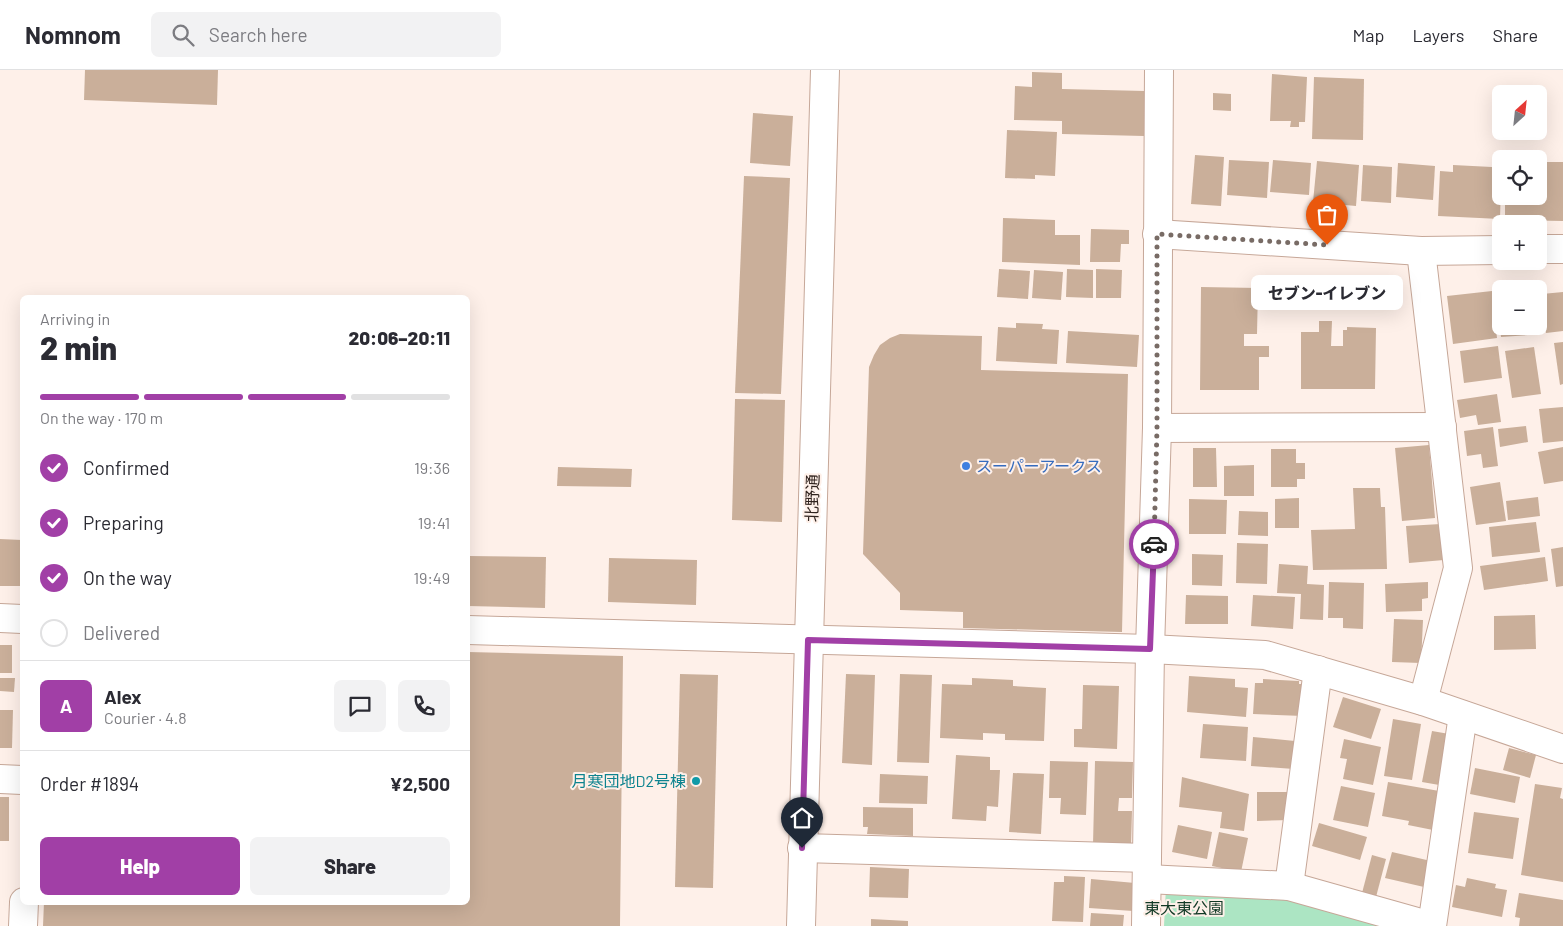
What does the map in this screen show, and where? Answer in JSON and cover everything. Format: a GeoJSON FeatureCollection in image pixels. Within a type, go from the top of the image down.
{"type":"FeatureCollection","features":[{"type":"Feature","properties":{"kind":"street","name":"北野通"},"geometry":{"type":"LineString","coordinates":[[801,926],[825,70]]}},
{"type":"Feature","properties":{"kind":"street"},"geometry":{"type":"LineString","coordinates":[[1146,926],[1150,649],[1157,428],[1159,70]]}},
{"type":"Feature","properties":{"kind":"street"},"geometry":{"type":"LineString","coordinates":[[1157,234],[1421,251],[1492,250]]}},
{"type":"Feature","properties":{"kind":"street"},"geometry":{"type":"LineString","coordinates":[[1547,249],[1563,249]]}},
{"type":"Feature","properties":{"kind":"street"},"geometry":{"type":"LineString","coordinates":[[1421,251],[1458,568],[1424,701]]}},
{"type":"Feature","properties":{"kind":"street"},"geometry":{"type":"LineString","coordinates":[[1157,428],[1442,427]]}},
{"type":"Feature","properties":{"kind":"street"},"geometry":{"type":"LineString","coordinates":[[0,618],[20,618]]}},
{"type":"Feature","properties":{"kind":"street"},"geometry":{"type":"LineString","coordinates":[[470,630],[1150,649],[1266,655],[1424,701],[1563,749]]}},
{"type":"Feature","properties":{"kind":"street"},"geometry":{"type":"LineString","coordinates":[[1289,886],[1318,670]]}},
{"type":"Feature","properties":{"kind":"street"},"geometry":{"type":"LineString","coordinates":[[802,848],[1147,868],[1289,886],[1431,926],[1463,715]]}},
{"type":"Feature","properties":{"kind":"street"},"geometry":{"type":"LineString","coordinates":[[0,779],[20,780]]}},
{"type":"Feature","properties":{"kind":"street"},"geometry":{"type":"LineString","coordinates":[[23,926],[24,905]]}},
{"type":"Feature","properties":{"kind":"green space","name":"東大東公園"},"geometry":{"type":"Polygon","coordinates":[[[1166,887],[1276,891],[1388,926],[1164,926],[1166,887]]]}},
{"type":"Feature","properties":{"kind":"building"},"geometry":{"type":"Polygon","coordinates":[[[85,70],[218,70],[217,105],[84,100],[85,70]]]}},
{"type":"Feature","properties":{"kind":"building"},"geometry":{"type":"Polygon","coordinates":[[[1032,72],[1062,73],[1062,89],[1145,91],[1144,136],[1062,134],[1062,121],[1014,120],[1015,86],[1032,87],[1032,72]]]}},
{"type":"Feature","properties":{"kind":"building"},"geometry":{"type":"Polygon","coordinates":[[[1272,74],[1307,77],[1305,122],[1299,122],[1299,127],[1290,127],[1291,121],[1270,121],[1272,74]]]}},
{"type":"Feature","properties":{"kind":"building"},"geometry":{"type":"Polygon","coordinates":[[[1314,77],[1364,79],[1363,140],[1312,139],[1314,77]]]}},
{"type":"Feature","properties":{"kind":"building"},"geometry":{"type":"Polygon","coordinates":[[[1213,93],[1231,94],[1231,111],[1213,110],[1213,93]]]}},
{"type":"Feature","properties":{"kind":"building"},"geometry":{"type":"Polygon","coordinates":[[[753,113],[793,116],[790,166],[750,163],[753,113]]]}},
{"type":"Feature","properties":{"kind":"building"},"geometry":{"type":"Polygon","coordinates":[[[1007,130],[1057,132],[1055,176],[1035,175],[1035,179],[1005,178],[1007,130]]]}},
{"type":"Feature","properties":{"kind":"building"},"geometry":{"type":"Polygon","coordinates":[[[1195,155],[1224,157],[1221,206],[1191,204],[1195,155]]]}},
{"type":"Feature","properties":{"kind":"building"},"geometry":{"type":"Polygon","coordinates":[[[1229,160],[1269,162],[1267,198],[1227,195],[1229,160]]]}},
{"type":"Feature","properties":{"kind":"building"},"geometry":{"type":"Polygon","coordinates":[[[1273,160],[1311,163],[1309,195],[1270,192],[1273,160]]]}},
{"type":"Feature","properties":{"kind":"building"},"geometry":{"type":"Polygon","coordinates":[[[1317,161],[1359,165],[1356,206],[1313,202],[1317,161]]]}},
{"type":"Feature","properties":{"kind":"building"},"geometry":{"type":"Polygon","coordinates":[[[1547,162],[1563,162],[1563,221],[1547,221],[1547,215],[1505,215],[1505,205],[1547,205],[1547,162]]]}},
{"type":"Feature","properties":{"kind":"building"},"geometry":{"type":"Polygon","coordinates":[[[1398,163],[1435,166],[1433,200],[1396,197],[1398,163]]]}},
{"type":"Feature","properties":{"kind":"building"},"geometry":{"type":"Polygon","coordinates":[[[1363,165],[1392,167],[1391,203],[1361,201],[1363,165]]]}},
{"type":"Feature","properties":{"kind":"building"},"geometry":{"type":"Polygon","coordinates":[[[1453,165],[1492,167],[1492,205],[1500,205],[1500,215],[1492,215],[1492,219],[1438,216],[1440,171],[1453,172],[1453,165]]]}},
{"type":"Feature","properties":{"kind":"building"},"geometry":{"type":"Polygon","coordinates":[[[744,176],[790,178],[781,394],[735,393],[744,176]]]}},
{"type":"Feature","properties":{"kind":"building"},"geometry":{"type":"Polygon","coordinates":[[[1003,218],[1055,220],[1055,235],[1080,235],[1080,265],[1002,262],[1003,218]]]}},
{"type":"Feature","properties":{"kind":"building"},"geometry":{"type":"Polygon","coordinates":[[[1091,229],[1129,230],[1129,244],[1121,244],[1120,262],[1090,262],[1091,229]]]}},
{"type":"Feature","properties":{"kind":"building"},"geometry":{"type":"Polygon","coordinates":[[[999,269],[1030,271],[1028,299],[997,297],[999,269]]]}},
{"type":"Feature","properties":{"kind":"building"},"geometry":{"type":"Polygon","coordinates":[[[1067,269],[1093,270],[1093,298],[1066,297],[1067,269]]]}},
{"type":"Feature","properties":{"kind":"building"},"geometry":{"type":"Polygon","coordinates":[[[1096,269],[1122,270],[1121,298],[1096,298],[1096,269]]]}},
{"type":"Feature","properties":{"kind":"building"},"geometry":{"type":"Polygon","coordinates":[[[1034,270],[1063,272],[1061,300],[1032,298],[1034,270]]]}},
{"type":"Feature","properties":{"kind":"building"},"geometry":{"type":"Polygon","coordinates":[[[1201,287],[1258,288],[1257,334],[1244,334],[1244,346],[1269,346],[1269,357],[1259,357],[1259,390],[1200,390],[1201,287]]]}},
{"type":"Feature","properties":{"kind":"building"},"geometry":{"type":"Polygon","coordinates":[[[1492,291],[1492,335],[1497,335],[1497,338],[1453,344],[1447,296],[1492,291]]]}},
{"type":"Feature","properties":{"kind":"building"},"geometry":{"type":"Polygon","coordinates":[[[1563,292],[1563,331],[1547,333],[1547,294],[1563,292]]]}},
{"type":"Feature","properties":{"kind":"building"},"geometry":{"type":"Polygon","coordinates":[[[1319,321],[1332,321],[1331,346],[1343,346],[1343,330],[1347,330],[1347,327],[1376,328],[1375,389],[1301,389],[1301,332],[1319,332],[1319,321]]]}},
{"type":"Feature","properties":{"kind":"building"},"geometry":{"type":"Polygon","coordinates":[[[1016,323],[1043,324],[1042,329],[1059,330],[1057,364],[996,361],[998,327],[1016,328],[1016,323]]]}},
{"type":"Feature","properties":{"kind":"building"},"geometry":{"type":"Polygon","coordinates":[[[1068,331],[1139,335],[1137,367],[1066,363],[1068,331]]]}},
{"type":"Feature","properties":{"kind":"building"},"geometry":{"type":"Polygon","coordinates":[[[900,334],[982,336],[981,370],[1128,374],[1122,632],[963,628],[963,612],[900,610],[900,593],[863,554],[869,367],[880,345],[900,334]]]}},
{"type":"Feature","properties":{"kind":"building"},"geometry":{"type":"Polygon","coordinates":[[[1501,335],[1528,335],[1501,337],[1501,335]]]}},
{"type":"Feature","properties":{"kind":"building"},"geometry":{"type":"Polygon","coordinates":[[[1563,342],[1563,384],[1560,385],[1554,343],[1563,342]]]}},
{"type":"Feature","properties":{"kind":"building"},"geometry":{"type":"Polygon","coordinates":[[[1498,346],[1502,378],[1464,383],[1460,351],[1498,346]]]}},
{"type":"Feature","properties":{"kind":"building"},"geometry":{"type":"Polygon","coordinates":[[[1534,347],[1541,394],[1512,398],[1505,351],[1534,347]]]}},
{"type":"Feature","properties":{"kind":"building"},"geometry":{"type":"Polygon","coordinates":[[[1497,394],[1501,422],[1478,425],[1476,415],[1460,418],[1457,400],[1497,394]]]}},
{"type":"Feature","properties":{"kind":"building"},"geometry":{"type":"Polygon","coordinates":[[[735,399],[785,400],[782,522],[732,520],[735,399]]]}},
{"type":"Feature","properties":{"kind":"building"},"geometry":{"type":"Polygon","coordinates":[[[1563,407],[1563,441],[1543,443],[1539,409],[1563,407]]]}},
{"type":"Feature","properties":{"kind":"building"},"geometry":{"type":"Polygon","coordinates":[[[1526,426],[1528,442],[1500,447],[1498,429],[1526,426]]]}},
{"type":"Feature","properties":{"kind":"building"},"geometry":{"type":"Polygon","coordinates":[[[1493,427],[1498,466],[1483,468],[1481,454],[1467,456],[1464,431],[1493,427]]]}},
{"type":"Feature","properties":{"kind":"building"},"geometry":{"type":"Polygon","coordinates":[[[1429,445],[1435,518],[1402,521],[1395,448],[1429,445]]]}},
{"type":"Feature","properties":{"kind":"building"},"geometry":{"type":"Polygon","coordinates":[[[1563,447],[1563,481],[1544,484],[1538,452],[1563,447]]]}},
{"type":"Feature","properties":{"kind":"building"},"geometry":{"type":"Polygon","coordinates":[[[1193,448],[1216,448],[1217,487],[1193,487],[1193,448]]]}},
{"type":"Feature","properties":{"kind":"building"},"geometry":{"type":"Polygon","coordinates":[[[1271,449],[1296,449],[1296,463],[1305,463],[1305,479],[1297,479],[1297,487],[1271,487],[1271,449]]]}},
{"type":"Feature","properties":{"kind":"building"},"geometry":{"type":"Polygon","coordinates":[[[1254,465],[1254,496],[1224,496],[1224,466],[1254,465]]]}},
{"type":"Feature","properties":{"kind":"building"},"geometry":{"type":"Polygon","coordinates":[[[558,467],[632,469],[631,487],[557,486],[558,467]]]}},
{"type":"Feature","properties":{"kind":"building"},"geometry":{"type":"Polygon","coordinates":[[[1500,482],[1506,521],[1476,525],[1470,487],[1500,482]]]}},
{"type":"Feature","properties":{"kind":"building"},"geometry":{"type":"Polygon","coordinates":[[[1353,488],[1380,488],[1381,507],[1385,507],[1387,569],[1313,570],[1311,530],[1355,529],[1353,488]]]}},
{"type":"Feature","properties":{"kind":"building"},"geometry":{"type":"Polygon","coordinates":[[[1538,497],[1540,516],[1508,520],[1506,501],[1538,497]]]}},
{"type":"Feature","properties":{"kind":"building"},"geometry":{"type":"Polygon","coordinates":[[[1299,498],[1299,528],[1275,528],[1275,499],[1299,498]]]}},
{"type":"Feature","properties":{"kind":"building"},"geometry":{"type":"Polygon","coordinates":[[[1189,499],[1227,500],[1226,534],[1189,534],[1189,499]]]}},
{"type":"Feature","properties":{"kind":"building"},"geometry":{"type":"Polygon","coordinates":[[[1239,511],[1268,512],[1268,536],[1238,535],[1239,511]]]}},
{"type":"Feature","properties":{"kind":"building"},"geometry":{"type":"Polygon","coordinates":[[[1536,522],[1540,552],[1492,557],[1489,527],[1536,522]]]}},
{"type":"Feature","properties":{"kind":"building"},"geometry":{"type":"Polygon","coordinates":[[[1441,524],[1444,560],[1409,563],[1406,526],[1441,524]]]}},
{"type":"Feature","properties":{"kind":"building"},"geometry":{"type":"Polygon","coordinates":[[[0,539],[20,540],[20,586],[0,586],[0,539]]]}},
{"type":"Feature","properties":{"kind":"building"},"geometry":{"type":"Polygon","coordinates":[[[1237,543],[1268,544],[1267,584],[1236,583],[1237,543]]]}},
{"type":"Feature","properties":{"kind":"building"},"geometry":{"type":"Polygon","coordinates":[[[1563,547],[1563,586],[1556,587],[1551,549],[1563,547]]]}},
{"type":"Feature","properties":{"kind":"building"},"geometry":{"type":"Polygon","coordinates":[[[1192,554],[1223,555],[1222,586],[1192,585],[1192,554]]]}},
{"type":"Feature","properties":{"kind":"building"},"geometry":{"type":"Polygon","coordinates":[[[470,556],[546,557],[545,608],[470,606],[470,556]]]}},
{"type":"Feature","properties":{"kind":"building"},"geometry":{"type":"Polygon","coordinates":[[[1545,557],[1548,581],[1484,590],[1480,566],[1545,557]]]}},
{"type":"Feature","properties":{"kind":"building"},"geometry":{"type":"Polygon","coordinates":[[[609,558],[697,560],[696,605],[608,602],[609,558]]]}},
{"type":"Feature","properties":{"kind":"building"},"geometry":{"type":"Polygon","coordinates":[[[1279,564],[1308,566],[1307,584],[1324,585],[1323,620],[1300,619],[1301,594],[1277,593],[1279,564]]]}},
{"type":"Feature","properties":{"kind":"building"},"geometry":{"type":"Polygon","coordinates":[[[1329,582],[1364,583],[1363,629],[1343,628],[1343,618],[1328,618],[1329,582]]]}},
{"type":"Feature","properties":{"kind":"building"},"geometry":{"type":"Polygon","coordinates":[[[1428,582],[1428,598],[1422,599],[1422,611],[1386,612],[1385,584],[1428,582]]]}},
{"type":"Feature","properties":{"kind":"building"},"geometry":{"type":"Polygon","coordinates":[[[1186,595],[1228,596],[1228,624],[1185,624],[1186,595]]]}},
{"type":"Feature","properties":{"kind":"building"},"geometry":{"type":"Polygon","coordinates":[[[1253,595],[1295,597],[1293,629],[1251,626],[1253,595]]]}},
{"type":"Feature","properties":{"kind":"building"},"geometry":{"type":"Polygon","coordinates":[[[1535,615],[1536,649],[1494,650],[1494,616],[1535,615]]]}},
{"type":"Feature","properties":{"kind":"building"},"geometry":{"type":"Polygon","coordinates":[[[1394,619],[1423,620],[1421,663],[1392,662],[1394,619]]]}},
{"type":"Feature","properties":{"kind":"building"},"geometry":{"type":"Polygon","coordinates":[[[0,645],[12,645],[12,673],[0,673],[0,645]]]}},
{"type":"Feature","properties":{"kind":"building"},"geometry":{"type":"Polygon","coordinates":[[[470,652],[623,656],[620,926],[43,926],[44,905],[470,905],[470,652]]]}},
{"type":"Feature","properties":{"kind":"building","name":"月寒団地D2号棟"},"geometry":{"type":"Polygon","coordinates":[[[680,674],[718,675],[713,888],[675,887],[680,674]]]}},
{"type":"Feature","properties":{"kind":"building"},"geometry":{"type":"Polygon","coordinates":[[[846,674],[875,675],[872,765],[842,763],[846,674]]]}},
{"type":"Feature","properties":{"kind":"building"},"geometry":{"type":"Polygon","coordinates":[[[900,674],[932,675],[929,763],[897,762],[900,674]]]}},
{"type":"Feature","properties":{"kind":"building"},"geometry":{"type":"Polygon","coordinates":[[[1189,676],[1235,679],[1235,687],[1248,688],[1246,717],[1187,712],[1189,676]]]}},
{"type":"Feature","properties":{"kind":"building"},"geometry":{"type":"Polygon","coordinates":[[[0,678],[15,678],[14,692],[0,691],[0,678]]]}},
{"type":"Feature","properties":{"kind":"building"},"geometry":{"type":"Polygon","coordinates":[[[972,678],[1013,680],[1013,686],[1046,688],[1044,741],[1005,740],[1005,734],[983,733],[983,740],[940,738],[942,684],[972,685],[972,678]]]}},
{"type":"Feature","properties":{"kind":"building"},"geometry":{"type":"Polygon","coordinates":[[[1263,679],[1299,681],[1299,684],[1305,684],[1303,716],[1253,714],[1255,683],[1263,683],[1263,679]]]}},
{"type":"Feature","properties":{"kind":"building"},"geometry":{"type":"Polygon","coordinates":[[[1083,685],[1119,686],[1117,749],[1074,747],[1074,729],[1082,729],[1083,685]]]}},
{"type":"Feature","properties":{"kind":"building"},"geometry":{"type":"Polygon","coordinates":[[[1343,697],[1381,709],[1371,739],[1333,727],[1343,697]]]}},
{"type":"Feature","properties":{"kind":"building"},"geometry":{"type":"Polygon","coordinates":[[[0,710],[13,710],[12,748],[0,748],[0,710]]]}},
{"type":"Feature","properties":{"kind":"building"},"geometry":{"type":"Polygon","coordinates":[[[1393,719],[1421,724],[1412,780],[1384,776],[1393,719]]]}},
{"type":"Feature","properties":{"kind":"building"},"geometry":{"type":"Polygon","coordinates":[[[1203,724],[1248,727],[1246,761],[1200,758],[1203,724]]]}},
{"type":"Feature","properties":{"kind":"building"},"geometry":{"type":"Polygon","coordinates":[[[1432,731],[1455,735],[1445,786],[1422,782],[1432,731]]]}},
{"type":"Feature","properties":{"kind":"building"},"geometry":{"type":"Polygon","coordinates":[[[1253,737],[1295,741],[1294,769],[1251,766],[1253,737]]]}},
{"type":"Feature","properties":{"kind":"building"},"geometry":{"type":"Polygon","coordinates":[[[1344,739],[1381,747],[1373,785],[1343,779],[1347,759],[1340,758],[1344,739]]]}},
{"type":"Feature","properties":{"kind":"building"},"geometry":{"type":"Polygon","coordinates":[[[1509,748],[1536,755],[1530,778],[1503,770],[1509,748]]]}},
{"type":"Feature","properties":{"kind":"building"},"geometry":{"type":"Polygon","coordinates":[[[956,755],[990,757],[990,770],[1000,770],[998,807],[987,806],[986,821],[952,819],[956,755]]]}},
{"type":"Feature","properties":{"kind":"building"},"geometry":{"type":"Polygon","coordinates":[[[1050,761],[1088,762],[1086,815],[1060,814],[1061,798],[1049,798],[1050,761]]]}},
{"type":"Feature","properties":{"kind":"building"},"geometry":{"type":"Polygon","coordinates":[[[1095,761],[1133,762],[1132,798],[1119,798],[1118,811],[1132,811],[1131,846],[1093,845],[1095,761]]]}},
{"type":"Feature","properties":{"kind":"building"},"geometry":{"type":"Polygon","coordinates":[[[1475,768],[1520,777],[1515,803],[1470,794],[1475,768]]]}},
{"type":"Feature","properties":{"kind":"building"},"geometry":{"type":"Polygon","coordinates":[[[1013,773],[1044,774],[1041,834],[1009,832],[1013,773]]]}},
{"type":"Feature","properties":{"kind":"building"},"geometry":{"type":"Polygon","coordinates":[[[880,774],[928,776],[927,804],[879,803],[880,774]]]}},
{"type":"Feature","properties":{"kind":"building"},"geometry":{"type":"Polygon","coordinates":[[[1182,777],[1249,794],[1244,831],[1220,828],[1222,812],[1179,807],[1182,777]]]}},
{"type":"Feature","properties":{"kind":"building"},"geometry":{"type":"Polygon","coordinates":[[[1388,782],[1445,792],[1438,831],[1408,825],[1409,821],[1382,816],[1388,782]]]}},
{"type":"Feature","properties":{"kind":"building"},"geometry":{"type":"Polygon","coordinates":[[[1535,784],[1562,788],[1560,798],[1563,799],[1563,882],[1521,875],[1535,784]]]}},
{"type":"Feature","properties":{"kind":"building"},"geometry":{"type":"Polygon","coordinates":[[[1341,786],[1375,793],[1368,827],[1333,820],[1341,786]]]}},
{"type":"Feature","properties":{"kind":"building"},"geometry":{"type":"Polygon","coordinates":[[[1257,792],[1291,792],[1291,820],[1257,821],[1257,792]]]}},
{"type":"Feature","properties":{"kind":"building"},"geometry":{"type":"Polygon","coordinates":[[[0,797],[9,797],[9,841],[0,841],[0,797]]]}},
{"type":"Feature","properties":{"kind":"building"},"geometry":{"type":"Polygon","coordinates":[[[863,807],[913,808],[913,836],[867,834],[868,827],[863,827],[863,807]]]}},
{"type":"Feature","properties":{"kind":"building"},"geometry":{"type":"Polygon","coordinates":[[[1474,812],[1519,818],[1513,859],[1468,853],[1474,812]]]}},
{"type":"Feature","properties":{"kind":"building"},"geometry":{"type":"Polygon","coordinates":[[[1319,823],[1367,837],[1360,860],[1312,846],[1319,823]]]}},
{"type":"Feature","properties":{"kind":"building"},"geometry":{"type":"Polygon","coordinates":[[[1178,825],[1212,832],[1207,859],[1172,852],[1178,825]]]}},
{"type":"Feature","properties":{"kind":"building"},"geometry":{"type":"Polygon","coordinates":[[[1219,832],[1248,838],[1241,872],[1212,866],[1219,832]]]}},
{"type":"Feature","properties":{"kind":"building"},"geometry":{"type":"Polygon","coordinates":[[[1392,852],[1431,861],[1424,887],[1385,878],[1392,852]]]}},
{"type":"Feature","properties":{"kind":"building"},"geometry":{"type":"Polygon","coordinates":[[[1372,855],[1386,859],[1376,897],[1362,893],[1372,855]]]}},
{"type":"Feature","properties":{"kind":"building"},"geometry":{"type":"Polygon","coordinates":[[[870,867],[909,869],[908,898],[869,897],[870,867]]]}},
{"type":"Feature","properties":{"kind":"building"},"geometry":{"type":"Polygon","coordinates":[[[1064,876],[1085,877],[1083,922],[1052,921],[1054,882],[1064,882],[1064,876]]]}},
{"type":"Feature","properties":{"kind":"building"},"geometry":{"type":"Polygon","coordinates":[[[1467,878],[1496,884],[1495,888],[1507,890],[1502,917],[1452,907],[1456,885],[1465,887],[1467,878]]]}},
{"type":"Feature","properties":{"kind":"building"},"geometry":{"type":"Polygon","coordinates":[[[1091,879],[1135,883],[1133,911],[1089,908],[1091,879]]]}},
{"type":"Feature","properties":{"kind":"building"},"geometry":{"type":"Polygon","coordinates":[[[1519,893],[1563,900],[1563,926],[1519,926],[1520,918],[1515,917],[1519,893]]]}},
{"type":"Feature","properties":{"kind":"building"},"geometry":{"type":"Polygon","coordinates":[[[1091,913],[1124,915],[1123,926],[1090,926],[1091,913]]]}},
{"type":"Feature","properties":{"kind":"building"},"geometry":{"type":"Polygon","coordinates":[[[871,919],[908,921],[908,926],[871,926],[871,919]]]}},
{"type":"Feature","properties":{"kind":"way so far"},"geometry":{"type":"LineString","coordinates":[[1154,544],[1157,428],[1157,234],[1327,245]]}},
{"type":"Feature","properties":{"kind":"place","name":"セブン-イレブン"},"geometry":{"type":"Point","coordinates":[1327,245]}},
{"type":"Feature","properties":{"kind":"place","name":"スーパーアークス"},"geometry":{"type":"Point","coordinates":[966,466]}},
{"type":"Feature","properties":{"kind":"place","name":"月寒団地D2号棟"},"geometry":{"type":"Point","coordinates":[696,781]}},
{"type":"Feature","properties":{"kind":"route"},"geometry":{"type":"LineString","coordinates":[[802,848],[808,640],[1150,649],[1154,544]]}}]}
